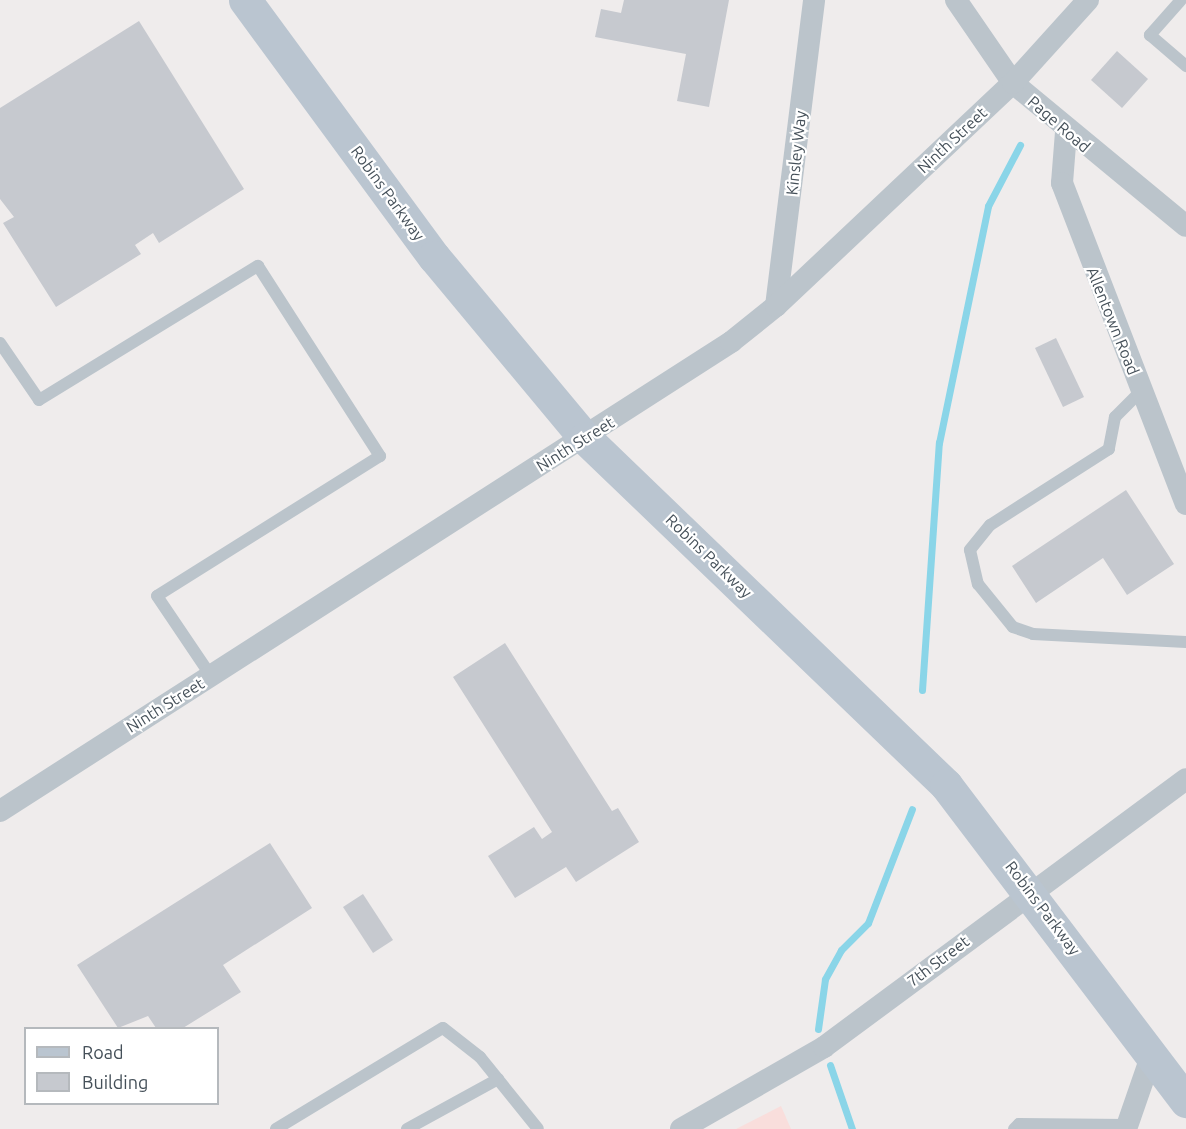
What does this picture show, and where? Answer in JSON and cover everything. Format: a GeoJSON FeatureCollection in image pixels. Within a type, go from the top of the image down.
{"type":"FeatureCollection","features":[{"type":"Feature","properties":{"kind":"street","name":"Robins Parkway"},"geometry":{"type":"LineString","coordinates":[[245,0],[434,257],[585,438],[908,745],[1030,891],[1186,1101]]}},
{"type":"Feature","properties":{"kind":"street","name":"Kinsley Way"},"geometry":{"type":"LineString","coordinates":[[776,306],[814,0]]}},
{"type":"Feature","properties":{"kind":"street","name":"Page Road"},"geometry":{"type":"LineString","coordinates":[[956,0],[1013,83],[1066,132],[1186,226]]}},
{"type":"Feature","properties":{"kind":"street","name":"Ninth Street"},"geometry":{"type":"LineString","coordinates":[[0,810],[585,438],[776,306],[1013,83],[1088,0]]}},
{"type":"Feature","properties":{"kind":"street","name":"Allentown Road"},"geometry":{"type":"LineString","coordinates":[[1066,132],[1062,183],[1186,504]]}},
{"type":"Feature","properties":{"kind":"street","name":"7th Street"},"geometry":{"type":"LineString","coordinates":[[693,1126],[824,1047],[1030,891],[1186,778]]}},
{"type":"Feature","properties":{"kind":"street"},"geometry":{"type":"LineString","coordinates":[[1126,1127],[1152,1054]]}},
{"type":"Feature","properties":{"kind":"lane"},"geometry":{"type":"LineString","coordinates":[[1181,0],[1150,35],[1186,66]]}},
{"type":"Feature","properties":{"kind":"lane"},"geometry":{"type":"LineString","coordinates":[[0,343],[39,400],[258,266],[380,456],[157,596],[211,676]]}},
{"type":"Feature","properties":{"kind":"lane"},"geometry":{"type":"LineString","coordinates":[[1141,391],[1115,417],[1109,449],[990,525],[970,550],[978,584],[1013,627],[1033,634],[1186,642]]}},
{"type":"Feature","properties":{"kind":"lane"},"geometry":{"type":"LineString","coordinates":[[276,1129],[443,1028],[480,1057],[535,1128]]}},
{"type":"Feature","properties":{"kind":"lane"},"geometry":{"type":"LineString","coordinates":[[407,1129],[498,1079]]}},
{"type":"Feature","properties":{"kind":"lane"},"geometry":{"type":"LineString","coordinates":[[1014,1129],[1019,1124],[1126,1127]]}},
{"type":"Feature","properties":{"kind":"shaded area"},"geometry":{"type":"Polygon","coordinates":[[[781,1106],[791,1129],[736,1129],[781,1106]]]}},
{"type":"Feature","properties":{"kind":"building"},"geometry":{"type":"Polygon","coordinates":[[[624,0],[729,0],[709,107],[677,101],[686,54],[595,37],[601,9],[621,13],[624,0]]]}},
{"type":"Feature","properties":{"kind":"building"},"geometry":{"type":"Polygon","coordinates":[[[139,21],[244,189],[159,243],[153,233],[135,245],[141,254],[56,307],[3,223],[14,217],[0,199],[0,108],[139,21]]]}},
{"type":"Feature","properties":{"kind":"building"},"geometry":{"type":"Polygon","coordinates":[[[1117,51],[1148,79],[1122,108],[1091,80],[1117,51]]]}},
{"type":"Feature","properties":{"kind":"building"},"geometry":{"type":"Polygon","coordinates":[[[1056,338],[1084,397],[1063,407],[1035,348],[1056,338]]]}},
{"type":"Feature","properties":{"kind":"building"},"geometry":{"type":"Polygon","coordinates":[[[1126,490],[1174,564],[1127,595],[1103,558],[1036,603],[1012,566],[1126,490]]]}},
{"type":"Feature","properties":{"kind":"building"},"geometry":{"type":"Polygon","coordinates":[[[505,643],[612,811],[618,808],[639,842],[576,882],[566,867],[515,898],[488,856],[534,827],[542,839],[552,832],[453,677],[505,643]]]}},
{"type":"Feature","properties":{"kind":"building"},"geometry":{"type":"Polygon","coordinates":[[[270,843],[312,908],[223,965],[241,992],[185,1027],[155,1027],[148,1016],[117,1027],[77,965],[270,843]]]}},
{"type":"Feature","properties":{"kind":"building"},"geometry":{"type":"Polygon","coordinates":[[[363,894],[393,940],[373,953],[343,907],[363,894]]]}},
{"type":"Feature","properties":{"kind":"waterway"},"geometry":{"type":"LineString","coordinates":[[922,690],[939,443],[988,206],[1020,145]]}},
{"type":"Feature","properties":{"kind":"waterway"},"geometry":{"type":"LineString","coordinates":[[818,1029],[825,979],[841,950],[868,923],[912,809]]}},
{"type":"Feature","properties":{"kind":"waterway"},"geometry":{"type":"LineString","coordinates":[[830,1065],[852,1129]]}}]}
